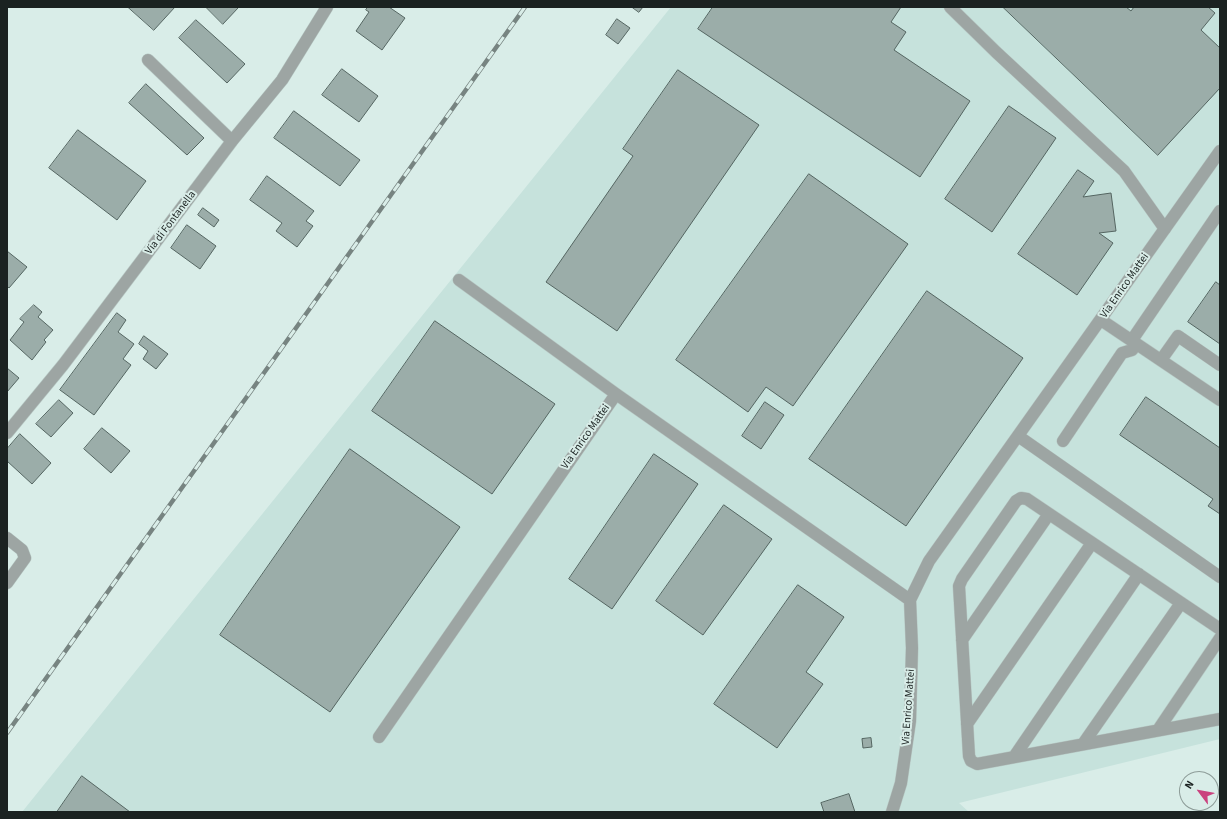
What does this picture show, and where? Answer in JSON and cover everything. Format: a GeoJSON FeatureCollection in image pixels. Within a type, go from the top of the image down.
{"type":"FeatureCollection","features":[{"type":"Feature","properties":{"kind":"street","name":"Via di Fontanella"},"geometry":{"type":"LineString","coordinates":[[7,433],[63,365],[232,141],[282,80],[328,7]]}},
{"type":"Feature","properties":{"kind":"street"},"geometry":{"type":"LineString","coordinates":[[950,7],[1124,171],[1165,229]]}},
{"type":"Feature","properties":{"kind":"street"},"geometry":{"type":"LineString","coordinates":[[148,60],[232,141]]}},
{"type":"Feature","properties":{"kind":"street","name":"Via Enrico Mattei"},"geometry":{"type":"LineString","coordinates":[[892,812],[901,783],[910,721],[912,648],[910,600],[929,561],[1102,320],[1220,151]]}},
{"type":"Feature","properties":{"kind":"street"},"geometry":{"type":"LineString","coordinates":[[1062,441],[1122,353],[1127,353],[1132,350],[1134,342],[1220,211]]}},
{"type":"Feature","properties":{"kind":"street"},"geometry":{"type":"LineString","coordinates":[[460,280],[616,394]]}},
{"type":"Feature","properties":{"kind":"street"},"geometry":{"type":"LineString","coordinates":[[1102,320],[1220,400]]}},
{"type":"Feature","properties":{"kind":"street"},"geometry":{"type":"LineString","coordinates":[[1162,360],[1178,336],[1220,365]]}},
{"type":"Feature","properties":{"kind":"street","name":"Via Enrico Mattei"},"geometry":{"type":"LineString","coordinates":[[379,737],[616,394],[910,600]]}},
{"type":"Feature","properties":{"kind":"street"},"geometry":{"type":"LineString","coordinates":[[1018,436],[1220,577]]}},
{"type":"Feature","properties":{"kind":"street"},"geometry":{"type":"LineString","coordinates":[[1220,629],[1027,499],[1021,498],[1016,501],[962,579],[959,586],[969,756],[971,761],[977,764],[1014,758],[1220,719]]}},
{"type":"Feature","properties":{"kind":"street"},"geometry":{"type":"LineString","coordinates":[[962,640],[1049,514]]}},
{"type":"Feature","properties":{"kind":"street"},"geometry":{"type":"LineString","coordinates":[[7,538],[22,550],[24,558],[7,583]]}},
{"type":"Feature","properties":{"kind":"street"},"geometry":{"type":"LineString","coordinates":[[967,724],[1092,543]]}},
{"type":"Feature","properties":{"kind":"street"},"geometry":{"type":"LineString","coordinates":[[1014,758],[1139,574]]}},
{"type":"Feature","properties":{"kind":"street"},"geometry":{"type":"LineString","coordinates":[[1083,744],[1181,603]]}},
{"type":"Feature","properties":{"kind":"street"},"geometry":{"type":"LineString","coordinates":[[1158,730],[1220,638]]}},
{"type":"Feature","properties":{"kind":"shaded area"},"geometry":{"type":"Polygon","coordinates":[[[671,7],[1220,7],[1220,739],[959,803],[969,812],[22,812],[671,7]]]}},
{"type":"Feature","properties":{"kind":"building"},"geometry":{"type":"Polygon","coordinates":[[[128,7],[175,7],[154,30],[128,7]]]}},
{"type":"Feature","properties":{"kind":"building"},"geometry":{"type":"Polygon","coordinates":[[[206,7],[237,7],[238,8],[223,24],[206,7]]]}},
{"type":"Feature","properties":{"kind":"building"},"geometry":{"type":"Polygon","coordinates":[[[368,7],[389,7],[405,18],[382,50],[356,31],[369,12],[366,10],[368,7]]]}},
{"type":"Feature","properties":{"kind":"building"},"geometry":{"type":"Polygon","coordinates":[[[632,7],[643,7],[639,12],[632,7]]]}},
{"type":"Feature","properties":{"kind":"building"},"geometry":{"type":"Polygon","coordinates":[[[713,7],[901,7],[891,22],[906,32],[894,50],[970,101],[920,177],[698,29],[713,7]]]}},
{"type":"Feature","properties":{"kind":"building"},"geometry":{"type":"Polygon","coordinates":[[[1003,7],[1126,7],[1131,11],[1134,7],[1208,7],[1215,13],[1201,30],[1220,48],[1220,88],[1158,155],[1003,7]]]}},
{"type":"Feature","properties":{"kind":"building"},"geometry":{"type":"Polygon","coordinates":[[[617,19],[630,28],[618,44],[606,35],[617,19]]]}},
{"type":"Feature","properties":{"kind":"building"},"geometry":{"type":"Polygon","coordinates":[[[196,20],[245,64],[227,83],[179,38],[196,20]]]}},
{"type":"Feature","properties":{"kind":"building"},"geometry":{"type":"Polygon","coordinates":[[[342,69],[378,96],[359,122],[322,95],[342,69]]]}},
{"type":"Feature","properties":{"kind":"building"},"geometry":{"type":"Polygon","coordinates":[[[678,70],[759,125],[617,331],[546,282],[633,156],[623,149],[678,70]]]}},
{"type":"Feature","properties":{"kind":"building"},"geometry":{"type":"Polygon","coordinates":[[[146,84],[204,138],[187,155],[129,103],[146,84]]]}},
{"type":"Feature","properties":{"kind":"building"},"geometry":{"type":"Polygon","coordinates":[[[1009,106],[1056,138],[992,232],[945,199],[1009,106]]]}},
{"type":"Feature","properties":{"kind":"building"},"geometry":{"type":"Polygon","coordinates":[[[294,111],[360,160],[340,186],[274,138],[294,111]]]}},
{"type":"Feature","properties":{"kind":"building"},"geometry":{"type":"Polygon","coordinates":[[[78,130],[146,181],[117,220],[49,168],[78,130]]]}},
{"type":"Feature","properties":{"kind":"building"},"geometry":{"type":"Polygon","coordinates":[[[1078,170],[1094,181],[1083,197],[1111,193],[1116,231],[1099,233],[1113,243],[1077,295],[1018,254],[1078,170]]]}},
{"type":"Feature","properties":{"kind":"building"},"geometry":{"type":"Polygon","coordinates":[[[809,174],[908,244],[793,406],[766,387],[748,412],[676,360],[809,174]]]}},
{"type":"Feature","properties":{"kind":"building"},"geometry":{"type":"Polygon","coordinates":[[[267,176],[314,211],[306,221],[313,226],[297,247],[276,231],[282,223],[250,200],[267,176]]]}},
{"type":"Feature","properties":{"kind":"building"},"geometry":{"type":"Polygon","coordinates":[[[203,208],[219,220],[214,227],[198,215],[203,208]]]}},
{"type":"Feature","properties":{"kind":"building"},"geometry":{"type":"Polygon","coordinates":[[[187,225],[216,246],[200,269],[171,248],[187,225]]]}},
{"type":"Feature","properties":{"kind":"building"},"geometry":{"type":"Polygon","coordinates":[[[7,251],[27,267],[9,288],[7,286],[7,251]]]}},
{"type":"Feature","properties":{"kind":"building"},"geometry":{"type":"Polygon","coordinates":[[[1216,282],[1220,285],[1220,344],[1188,322],[1216,282]]]}},
{"type":"Feature","properties":{"kind":"building"},"geometry":{"type":"Polygon","coordinates":[[[927,291],[1023,358],[906,526],[809,459],[927,291]]]}},
{"type":"Feature","properties":{"kind":"building"},"geometry":{"type":"Polygon","coordinates":[[[34,305],[42,312],[38,317],[53,330],[44,340],[46,342],[32,360],[10,340],[24,322],[20,319],[34,305]]]}},
{"type":"Feature","properties":{"kind":"building"},"geometry":{"type":"Polygon","coordinates":[[[117,313],[126,320],[118,332],[134,344],[123,359],[131,365],[94,415],[60,390],[117,313]]]}},
{"type":"Feature","properties":{"kind":"building"},"geometry":{"type":"Polygon","coordinates":[[[435,321],[555,404],[492,494],[372,411],[435,321]]]}},
{"type":"Feature","properties":{"kind":"building"},"geometry":{"type":"Polygon","coordinates":[[[144,336],[168,354],[156,369],[143,359],[148,351],[139,344],[144,336]]]}},
{"type":"Feature","properties":{"kind":"building"},"geometry":{"type":"Polygon","coordinates":[[[7,368],[19,378],[7,392],[7,368]]]}},
{"type":"Feature","properties":{"kind":"building"},"geometry":{"type":"Polygon","coordinates":[[[1146,397],[1220,448],[1220,514],[1208,506],[1213,499],[1120,435],[1146,397]]]}},
{"type":"Feature","properties":{"kind":"building"},"geometry":{"type":"Polygon","coordinates":[[[59,400],[73,413],[51,437],[36,424],[59,400]]]}},
{"type":"Feature","properties":{"kind":"building"},"geometry":{"type":"Polygon","coordinates":[[[765,402],[784,415],[761,449],[742,436],[765,402]]]}},
{"type":"Feature","properties":{"kind":"building"},"geometry":{"type":"Polygon","coordinates":[[[102,428],[130,451],[111,473],[84,449],[102,428]]]}},
{"type":"Feature","properties":{"kind":"building"},"geometry":{"type":"Polygon","coordinates":[[[20,434],[51,463],[32,484],[7,461],[7,449],[20,434]]]}},
{"type":"Feature","properties":{"kind":"building"},"geometry":{"type":"Polygon","coordinates":[[[350,449],[460,527],[330,712],[220,635],[350,449]]]}},
{"type":"Feature","properties":{"kind":"building"},"geometry":{"type":"Polygon","coordinates":[[[654,454],[698,484],[612,609],[569,579],[654,454]]]}},
{"type":"Feature","properties":{"kind":"building"},"geometry":{"type":"Polygon","coordinates":[[[724,505],[772,539],[703,635],[656,601],[724,505]]]}},
{"type":"Feature","properties":{"kind":"building"},"geometry":{"type":"Polygon","coordinates":[[[798,585],[844,617],[806,672],[823,684],[777,748],[714,704],[798,585]]]}},
{"type":"Feature","properties":{"kind":"building"},"geometry":{"type":"Polygon","coordinates":[[[871,738],[872,747],[863,748],[862,739],[871,738]]]}},
{"type":"Feature","properties":{"kind":"building"},"geometry":{"type":"Polygon","coordinates":[[[82,776],[130,812],[57,812],[82,776]]]}},
{"type":"Feature","properties":{"kind":"building"},"geometry":{"type":"Polygon","coordinates":[[[849,794],[855,812],[824,812],[821,803],[849,794]]]}},
{"type":"Feature","properties":{"kind":"railway"},"geometry":{"type":"LineString","coordinates":[[7,733],[525,7]]}}]}
